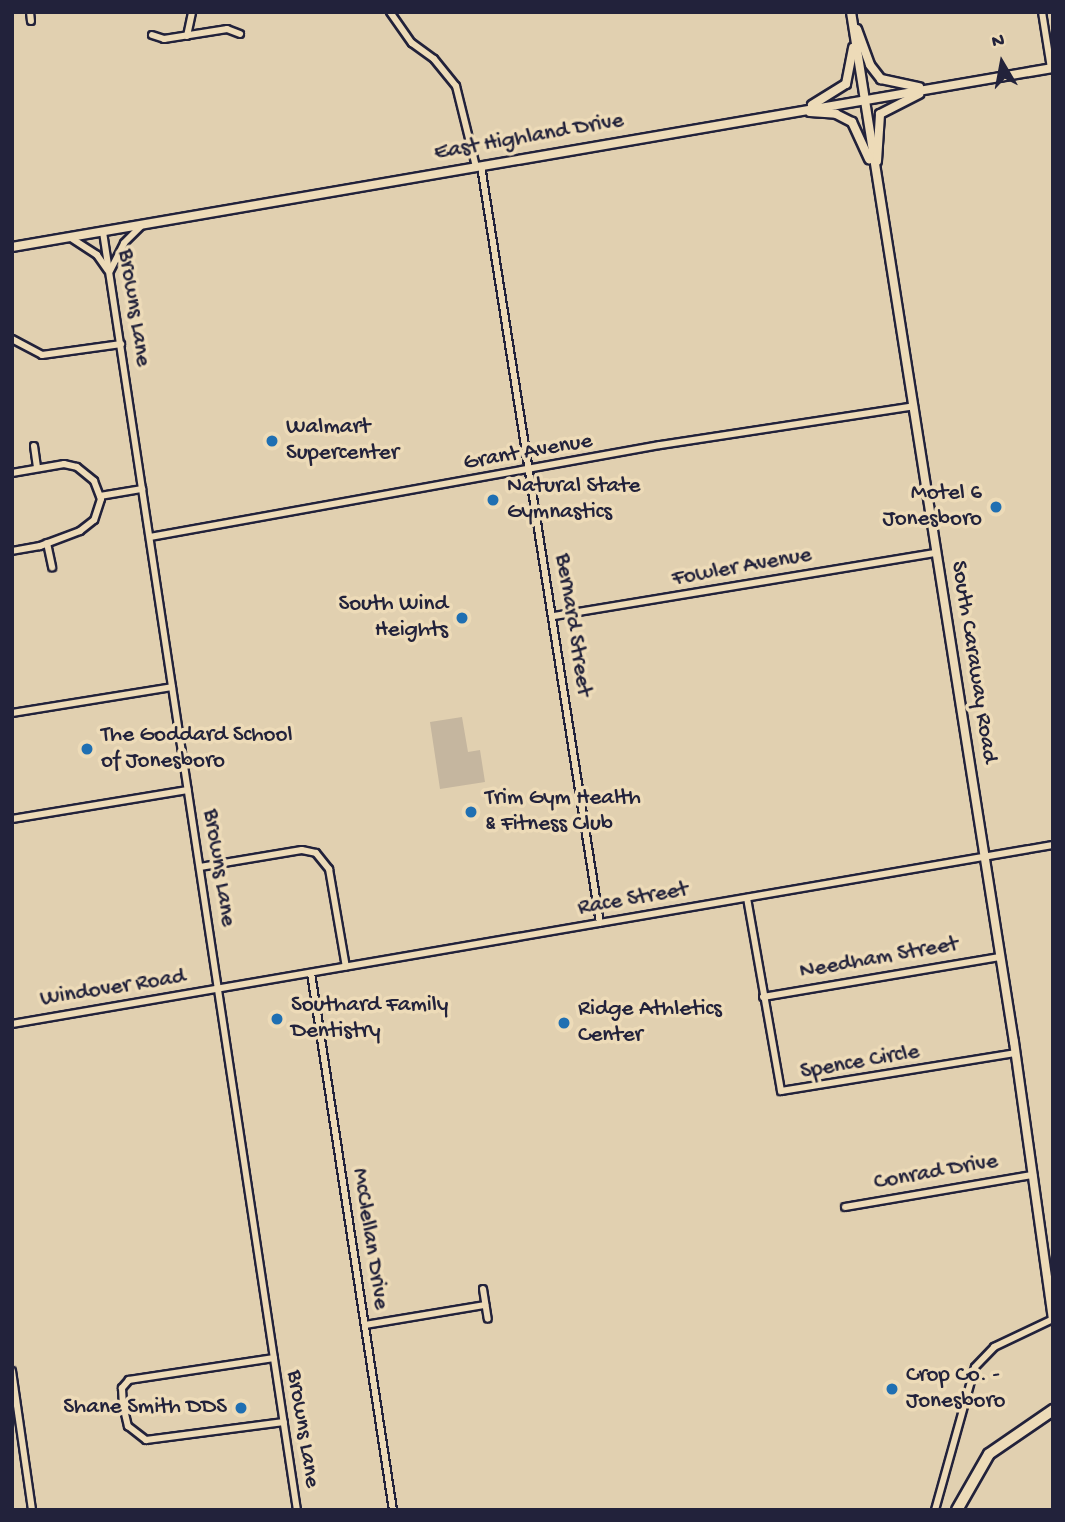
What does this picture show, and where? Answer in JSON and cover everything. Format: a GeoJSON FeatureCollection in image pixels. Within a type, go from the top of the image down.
{"type":"FeatureCollection","features":[{"type":"Feature","properties":{"kind":"highway"},"geometry":{"type":"LineString","coordinates":[[957,1510],[989,1454],[1010,1436],[1048,1418],[1053,1410]]}},
{"type":"Feature","properties":{"kind":"main road"},"geometry":{"type":"LineString","coordinates":[[851,13],[870,65],[881,79],[896,86],[934,88]]}},
{"type":"Feature","properties":{"kind":"main road"},"geometry":{"type":"LineString","coordinates":[[800,110],[834,95],[849,80],[851,13]]}},
{"type":"Feature","properties":{"kind":"main road","name":"South Caraway Road"},"geometry":{"type":"LineString","coordinates":[[851,13],[985,857],[1053,1319]]}},
{"type":"Feature","properties":{"kind":"main road","name":"East Highland Drive"},"geometry":{"type":"LineString","coordinates":[[12,247],[1052,68]]}},
{"type":"Feature","properties":{"kind":"main road"},"geometry":{"type":"LineString","coordinates":[[876,178],[880,114],[934,88]]}},
{"type":"Feature","properties":{"kind":"main road"},"geometry":{"type":"LineString","coordinates":[[800,110],[836,114],[852,122],[876,178]]}},
{"type":"Feature","properties":{"kind":"street"},"geometry":{"type":"LineString","coordinates":[[30,12],[31,21]]}},
{"type":"Feature","properties":{"kind":"street"},"geometry":{"type":"LineString","coordinates":[[187,36],[192,12]]}},
{"type":"Feature","properties":{"kind":"street","name":"Bernard Street"},"geometry":{"type":"LineString","coordinates":[[390,12],[407,37],[435,59],[456,86],[478,167],[531,471],[600,923]]}},
{"type":"Feature","properties":{"kind":"street"},"geometry":{"type":"LineString","coordinates":[[1042,12],[1052,68]]}},
{"type":"Feature","properties":{"kind":"street"},"geometry":{"type":"LineString","coordinates":[[152,35],[164,39],[227,29],[240,34]]}},
{"type":"Feature","properties":{"kind":"street"},"geometry":{"type":"LineString","coordinates":[[71,238],[97,255],[110,273],[124,243],[142,225]]}},
{"type":"Feature","properties":{"kind":"street","name":"Browns Lane"},"geometry":{"type":"LineString","coordinates":[[103,232],[297,1510]]}},
{"type":"Feature","properties":{"kind":"street"},"geometry":{"type":"LineString","coordinates":[[12,339],[42,355],[121,344]]}},
{"type":"Feature","properties":{"kind":"street","name":"Grant Avenue"},"geometry":{"type":"LineString","coordinates":[[149,537],[914,406]]}},
{"type":"Feature","properties":{"kind":"street"},"geometry":{"type":"LineString","coordinates":[[34,446],[37,468]]}},
{"type":"Feature","properties":{"kind":"street"},"geometry":{"type":"LineString","coordinates":[[12,473],[37,468],[77,467],[94,481],[100,496],[100,507],[90,524],[47,543],[12,551]]}},
{"type":"Feature","properties":{"kind":"street"},"geometry":{"type":"LineString","coordinates":[[100,496],[142,489]]}},
{"type":"Feature","properties":{"kind":"street"},"geometry":{"type":"LineString","coordinates":[[47,543],[52,566]]}},
{"type":"Feature","properties":{"kind":"street","name":"Fowler Avenue"},"geometry":{"type":"LineString","coordinates":[[554,617],[935,553]]}},
{"type":"Feature","properties":{"kind":"street"},"geometry":{"type":"LineString","coordinates":[[12,713],[172,687]]}},
{"type":"Feature","properties":{"kind":"street"},"geometry":{"type":"LineString","coordinates":[[12,819],[188,790]]}},
{"type":"Feature","properties":{"kind":"street","name":"Race Street"},"geometry":{"type":"LineString","coordinates":[[219,989],[1053,845]]}},
{"type":"Feature","properties":{"kind":"street"},"geometry":{"type":"LineString","coordinates":[[200,867],[302,850],[316,853],[329,869],[346,967]]}},
{"type":"Feature","properties":{"kind":"street","name":"Spence Circle"},"geometry":{"type":"LineString","coordinates":[[747,898],[776,1084],[784,1093],[1015,1053]]}},
{"type":"Feature","properties":{"kind":"street","name":"Needham Street"},"geometry":{"type":"LineString","coordinates":[[763,997],[1000,957]]}},
{"type":"Feature","properties":{"kind":"street","name":"McClellan Drive"},"geometry":{"type":"LineString","coordinates":[[311,973],[393,1510]]}},
{"type":"Feature","properties":{"kind":"street","name":"Windover Road"},"geometry":{"type":"LineString","coordinates":[[12,1024],[219,989]]}},
{"type":"Feature","properties":{"kind":"street","name":"Conrad Drive"},"geometry":{"type":"LineString","coordinates":[[845,1206],[1033,1175]]}},
{"type":"Feature","properties":{"kind":"street"},"geometry":{"type":"LineString","coordinates":[[483,1289],[488,1320]]}},
{"type":"Feature","properties":{"kind":"street"},"geometry":{"type":"LineString","coordinates":[[365,1325],[485,1305]]}},
{"type":"Feature","properties":{"kind":"street"},"geometry":{"type":"LineString","coordinates":[[935,1510],[975,1367],[994,1347],[1053,1319]]}},
{"type":"Feature","properties":{"kind":"street"},"geometry":{"type":"LineString","coordinates":[[274,1358],[129,1380],[122,1388],[123,1405],[128,1426],[146,1440],[284,1422]]}},
{"type":"Feature","properties":{"kind":"street"},"geometry":{"type":"LineString","coordinates":[[12,1371],[32,1510]]}},
{"type":"Feature","properties":{"kind":"shaded area"},"geometry":{"type":"Polygon","coordinates":[[[462,717],[468,752],[480,750],[485,782],[440,789],[430,722],[462,717]]]}},
{"type":"Feature","properties":{"kind":"place","name":"Walmart Supercenter"},"geometry":{"type":"Point","coordinates":[272,441]}},
{"type":"Feature","properties":{"kind":"place","name":"Natural State Gymnastics"},"geometry":{"type":"Point","coordinates":[493,500]}},
{"type":"Feature","properties":{"kind":"place","name":"Motel 6 Jonesboro"},"geometry":{"type":"Point","coordinates":[996,507]}},
{"type":"Feature","properties":{"kind":"place","name":"South Wind Heights"},"geometry":{"type":"Point","coordinates":[462,618]}},
{"type":"Feature","properties":{"kind":"place","name":"The Goddard School of Jonesboro"},"geometry":{"type":"Point","coordinates":[87,749]}},
{"type":"Feature","properties":{"kind":"place","name":"Trim Gym Health & Fitness Club"},"geometry":{"type":"Point","coordinates":[471,812]}},
{"type":"Feature","properties":{"kind":"place","name":"Southard Family Dentistry"},"geometry":{"type":"Point","coordinates":[277,1019]}},
{"type":"Feature","properties":{"kind":"place","name":"Ridge Athletics Center"},"geometry":{"type":"Point","coordinates":[564,1023]}},
{"type":"Feature","properties":{"kind":"place","name":"Crop Co. - Jonesboro"},"geometry":{"type":"Point","coordinates":[892,1389]}},
{"type":"Feature","properties":{"kind":"place","name":"Shane Smith DDS"},"geometry":{"type":"Point","coordinates":[241,1408]}}]}
